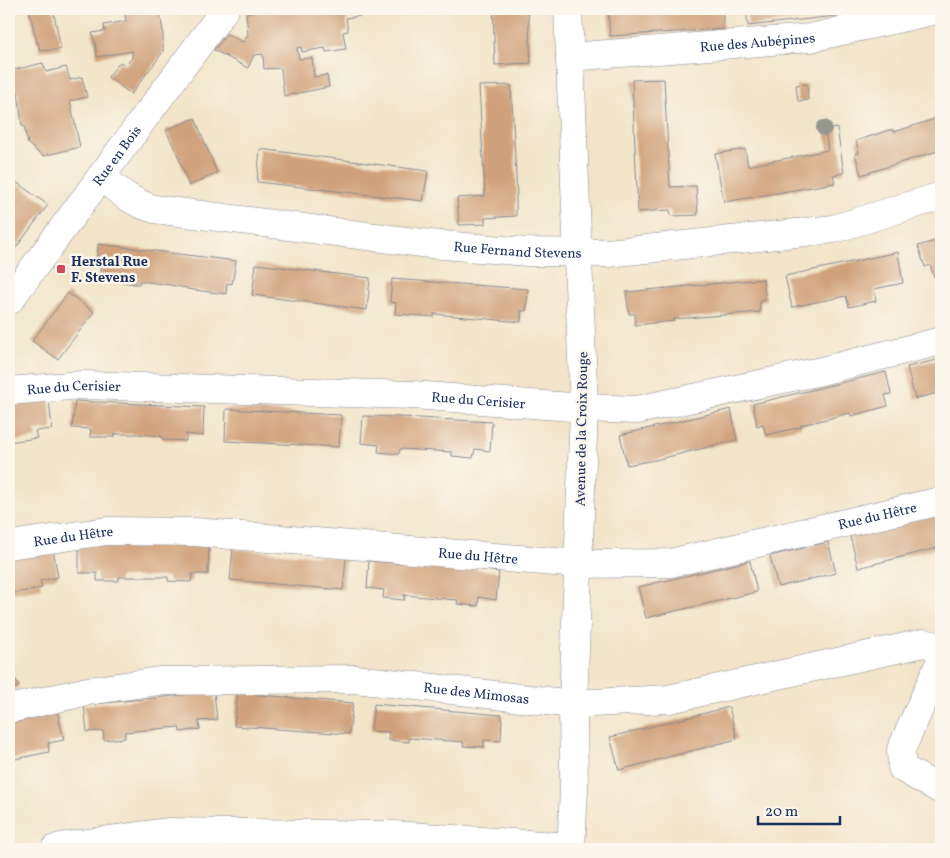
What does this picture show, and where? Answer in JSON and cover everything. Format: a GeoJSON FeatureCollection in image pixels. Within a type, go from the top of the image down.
{"type":"FeatureCollection","features":[{"type":"Feature","properties":{"kind":"street","name":"Rue en Bois"},"geometry":{"type":"LineString","coordinates":[[9,301],[225,9]]}},
{"type":"Feature","properties":{"kind":"street","name":"Avenue de la Croix Rouge"},"geometry":{"type":"LineString","coordinates":[[568,9],[584,408],[573,704],[574,790],[571,848]]}},
{"type":"Feature","properties":{"kind":"street","name":"Rue des Aubépines"},"geometry":{"type":"LineString","coordinates":[[570,57],[810,38],[941,9]]}},
{"type":"Feature","properties":{"kind":"street","name":"Rue Fernand Stevens"},"geometry":{"type":"LineString","coordinates":[[101,176],[126,198],[154,209],[430,244],[528,252],[608,252],[834,228],[941,196]]}},
{"type":"Feature","properties":{"kind":"street","name":"Rue du Cerisier"},"geometry":{"type":"LineString","coordinates":[[9,391],[82,385],[413,395],[636,410],[821,371],[941,341]]}},
{"type":"Feature","properties":{"kind":"street","name":"Rue du Hêtre"},"geometry":{"type":"LineString","coordinates":[[9,545],[108,531],[196,532],[579,564],[670,562],[941,501]]}},
{"type":"Feature","properties":{"kind":"street","name":"Rue des Mimosas"},"geometry":{"type":"LineString","coordinates":[[9,708],[88,691],[159,681],[355,679],[573,704],[669,699],[924,643],[941,647]]}},
{"type":"Feature","properties":{"kind":"street"},"geometry":{"type":"LineString","coordinates":[[941,660],[900,750],[902,768],[941,790]]}},
{"type":"Feature","properties":{"kind":"street"},"geometry":{"type":"LineString","coordinates":[[55,849],[167,832],[394,835],[466,844],[571,848]]}},
{"type":"Feature","properties":{"kind":"building"},"geometry":{"type":"Polygon","coordinates":[[[29,9],[53,9],[61,49],[40,51],[29,9]]]}},
{"type":"Feature","properties":{"kind":"building"},"geometry":{"type":"Polygon","coordinates":[[[124,9],[159,9],[163,31],[163,52],[131,94],[108,77],[120,62],[125,65],[132,58],[132,51],[97,57],[92,33],[105,31],[104,25],[126,21],[124,9]]]}},
{"type":"Feature","properties":{"kind":"building"},"geometry":{"type":"Polygon","coordinates":[[[275,9],[358,9],[360,16],[346,18],[348,31],[343,32],[346,49],[326,52],[325,48],[302,52],[301,47],[297,48],[299,59],[312,58],[314,77],[327,75],[329,87],[284,96],[281,68],[264,69],[263,54],[254,55],[248,68],[214,50],[227,34],[243,42],[248,34],[246,13],[275,9]]]}},
{"type":"Feature","properties":{"kind":"building"},"geometry":{"type":"Polygon","coordinates":[[[493,9],[528,9],[531,63],[495,65],[493,9]]]}},
{"type":"Feature","properties":{"kind":"building"},"geometry":{"type":"Polygon","coordinates":[[[608,9],[723,9],[723,29],[610,36],[608,9]]]}},
{"type":"Feature","properties":{"kind":"building"},"geometry":{"type":"Polygon","coordinates":[[[746,9],[861,9],[862,13],[748,26],[746,9]]]}},
{"type":"Feature","properties":{"kind":"building"},"geometry":{"type":"Polygon","coordinates":[[[43,63],[46,72],[66,67],[70,80],[82,77],[87,97],[70,101],[80,147],[43,156],[28,144],[24,126],[22,126],[18,92],[9,95],[9,71],[43,63]]]}},
{"type":"Feature","properties":{"kind":"building"},"geometry":{"type":"Polygon","coordinates":[[[664,79],[670,187],[696,186],[698,215],[671,216],[670,210],[638,212],[632,80],[664,79]]]}},
{"type":"Feature","properties":{"kind":"building"},"geometry":{"type":"Polygon","coordinates":[[[807,84],[808,100],[798,101],[796,85],[807,84]]]}},
{"type":"Feature","properties":{"kind":"building"},"geometry":{"type":"Polygon","coordinates":[[[511,85],[517,195],[516,216],[485,218],[485,224],[459,225],[457,198],[485,196],[479,86],[511,85]]]}},
{"type":"Feature","properties":{"kind":"building"},"geometry":{"type":"Polygon","coordinates":[[[941,117],[941,150],[861,175],[855,154],[859,153],[856,141],[889,130],[894,132],[941,117]]]}},
{"type":"Feature","properties":{"kind":"building"},"geometry":{"type":"Polygon","coordinates":[[[195,118],[217,173],[189,186],[166,130],[195,118]]]}},
{"type":"Feature","properties":{"kind":"building"},"geometry":{"type":"Polygon","coordinates":[[[837,128],[844,173],[833,175],[835,183],[724,202],[715,154],[745,149],[748,166],[828,150],[825,130],[837,128]]]}},
{"type":"Feature","properties":{"kind":"building"},"geometry":{"type":"Polygon","coordinates":[[[260,149],[428,171],[423,201],[257,182],[260,149]]]}},
{"type":"Feature","properties":{"kind":"building"},"geometry":{"type":"Polygon","coordinates":[[[9,177],[48,205],[9,257],[9,177]]]}},
{"type":"Feature","properties":{"kind":"building"},"geometry":{"type":"Polygon","coordinates":[[[941,239],[941,275],[934,277],[930,265],[925,267],[918,246],[941,239]]]}},
{"type":"Feature","properties":{"kind":"building"},"geometry":{"type":"Polygon","coordinates":[[[98,244],[236,261],[232,284],[227,283],[226,294],[139,281],[139,284],[136,284],[100,279],[102,267],[96,267],[98,244]]]}},
{"type":"Feature","properties":{"kind":"building"},"geometry":{"type":"Polygon","coordinates":[[[898,252],[903,283],[874,289],[876,301],[849,307],[846,296],[792,307],[785,276],[898,252]]]}},
{"type":"Feature","properties":{"kind":"building"},"geometry":{"type":"Polygon","coordinates":[[[256,264],[370,278],[367,310],[252,295],[256,264]]]}},
{"type":"Feature","properties":{"kind":"building"},"geometry":{"type":"Polygon","coordinates":[[[392,279],[528,289],[526,311],[521,311],[521,322],[434,314],[434,317],[395,314],[396,303],[390,302],[392,279]]]}},
{"type":"Feature","properties":{"kind":"building"},"geometry":{"type":"Polygon","coordinates":[[[763,279],[766,300],[760,301],[760,312],[674,319],[674,321],[635,325],[635,314],[629,314],[626,292],[763,279]]]}},
{"type":"Feature","properties":{"kind":"building"},"geometry":{"type":"Polygon","coordinates":[[[68,293],[94,312],[58,359],[32,341],[68,293]]]}},
{"type":"Feature","properties":{"kind":"building"},"geometry":{"type":"Polygon","coordinates":[[[941,359],[941,392],[915,399],[907,367],[941,359]]]}},
{"type":"Feature","properties":{"kind":"building"},"geometry":{"type":"Polygon","coordinates":[[[886,372],[891,394],[885,395],[888,406],[851,416],[850,413],[766,435],[763,424],[757,426],[753,404],[886,372]]]}},
{"type":"Feature","properties":{"kind":"building"},"geometry":{"type":"Polygon","coordinates":[[[49,399],[52,429],[35,431],[37,438],[9,442],[9,405],[49,399]]]}},
{"type":"Feature","properties":{"kind":"building"},"geometry":{"type":"Polygon","coordinates":[[[75,401],[204,407],[203,436],[186,434],[186,441],[165,440],[162,439],[162,436],[138,434],[90,437],[91,429],[72,428],[75,401]]]}},
{"type":"Feature","properties":{"kind":"building"},"geometry":{"type":"Polygon","coordinates":[[[226,409],[341,415],[339,447],[225,441],[226,409]]]}},
{"type":"Feature","properties":{"kind":"building"},"geometry":{"type":"Polygon","coordinates":[[[731,409],[737,440],[627,465],[620,435],[731,409]]]}},
{"type":"Feature","properties":{"kind":"building"},"geometry":{"type":"Polygon","coordinates":[[[363,416],[492,422],[490,451],[475,449],[473,458],[452,456],[452,452],[400,449],[399,454],[378,452],[379,445],[361,443],[363,416]]]}},
{"type":"Feature","properties":{"kind":"building"},"geometry":{"type":"Polygon","coordinates":[[[941,514],[941,547],[858,568],[850,536],[941,514]]]}},
{"type":"Feature","properties":{"kind":"building"},"geometry":{"type":"Polygon","coordinates":[[[828,542],[836,573],[778,587],[770,556],[828,542]]]}},
{"type":"Feature","properties":{"kind":"building"},"geometry":{"type":"Polygon","coordinates":[[[79,545],[209,545],[208,574],[192,574],[191,582],[168,581],[168,577],[119,577],[119,581],[97,581],[97,573],[79,573],[79,545]]]}},
{"type":"Feature","properties":{"kind":"building"},"geometry":{"type":"Polygon","coordinates":[[[53,549],[58,577],[40,581],[42,588],[9,594],[9,558],[53,549]]]}},
{"type":"Feature","properties":{"kind":"building"},"geometry":{"type":"Polygon","coordinates":[[[233,549],[346,558],[343,590],[230,580],[233,549]]]}},
{"type":"Feature","properties":{"kind":"building"},"geometry":{"type":"Polygon","coordinates":[[[369,561],[462,567],[499,572],[496,600],[479,597],[478,606],[457,604],[458,600],[404,595],[405,600],[383,598],[384,590],[367,588],[369,561]]]}},
{"type":"Feature","properties":{"kind":"building"},"geometry":{"type":"Polygon","coordinates":[[[750,561],[757,592],[646,618],[638,587],[750,561]]]}},
{"type":"Feature","properties":{"kind":"building"},"geometry":{"type":"Polygon","coordinates":[[[9,669],[19,686],[9,692],[9,669]]]}},
{"type":"Feature","properties":{"kind":"building"},"geometry":{"type":"Polygon","coordinates":[[[214,692],[217,720],[199,721],[200,729],[180,732],[179,727],[125,732],[125,738],[104,740],[103,731],[87,732],[84,705],[214,692]]]}},
{"type":"Feature","properties":{"kind":"building"},"geometry":{"type":"Polygon","coordinates":[[[238,693],[353,703],[349,734],[234,726],[238,693]]]}},
{"type":"Feature","properties":{"kind":"building"},"geometry":{"type":"Polygon","coordinates":[[[374,704],[502,715],[501,741],[484,740],[484,747],[463,746],[464,742],[409,738],[409,742],[388,740],[389,732],[371,731],[374,704]]]}},
{"type":"Feature","properties":{"kind":"building"},"geometry":{"type":"Polygon","coordinates":[[[729,707],[737,739],[619,770],[610,737],[729,707]]]}},
{"type":"Feature","properties":{"kind":"building"},"geometry":{"type":"Polygon","coordinates":[[[57,711],[64,740],[48,743],[49,752],[10,760],[9,724],[57,711]]]}},
{"type":"Feature","properties":{"kind":"building"},"geometry":{"type":"Polygon","coordinates":[[[222,844],[222,849],[172,849],[172,848],[222,844]]]}},
{"type":"Feature","properties":{"kind":"building"},"geometry":{"type":"Polygon","coordinates":[[[243,847],[286,848],[286,849],[243,849],[243,847]]]}},
{"type":"Feature","properties":{"kind":"place","name":"Herstal Rue F. Stevens"},"geometry":{"type":"Point","coordinates":[61,269]}}]}
